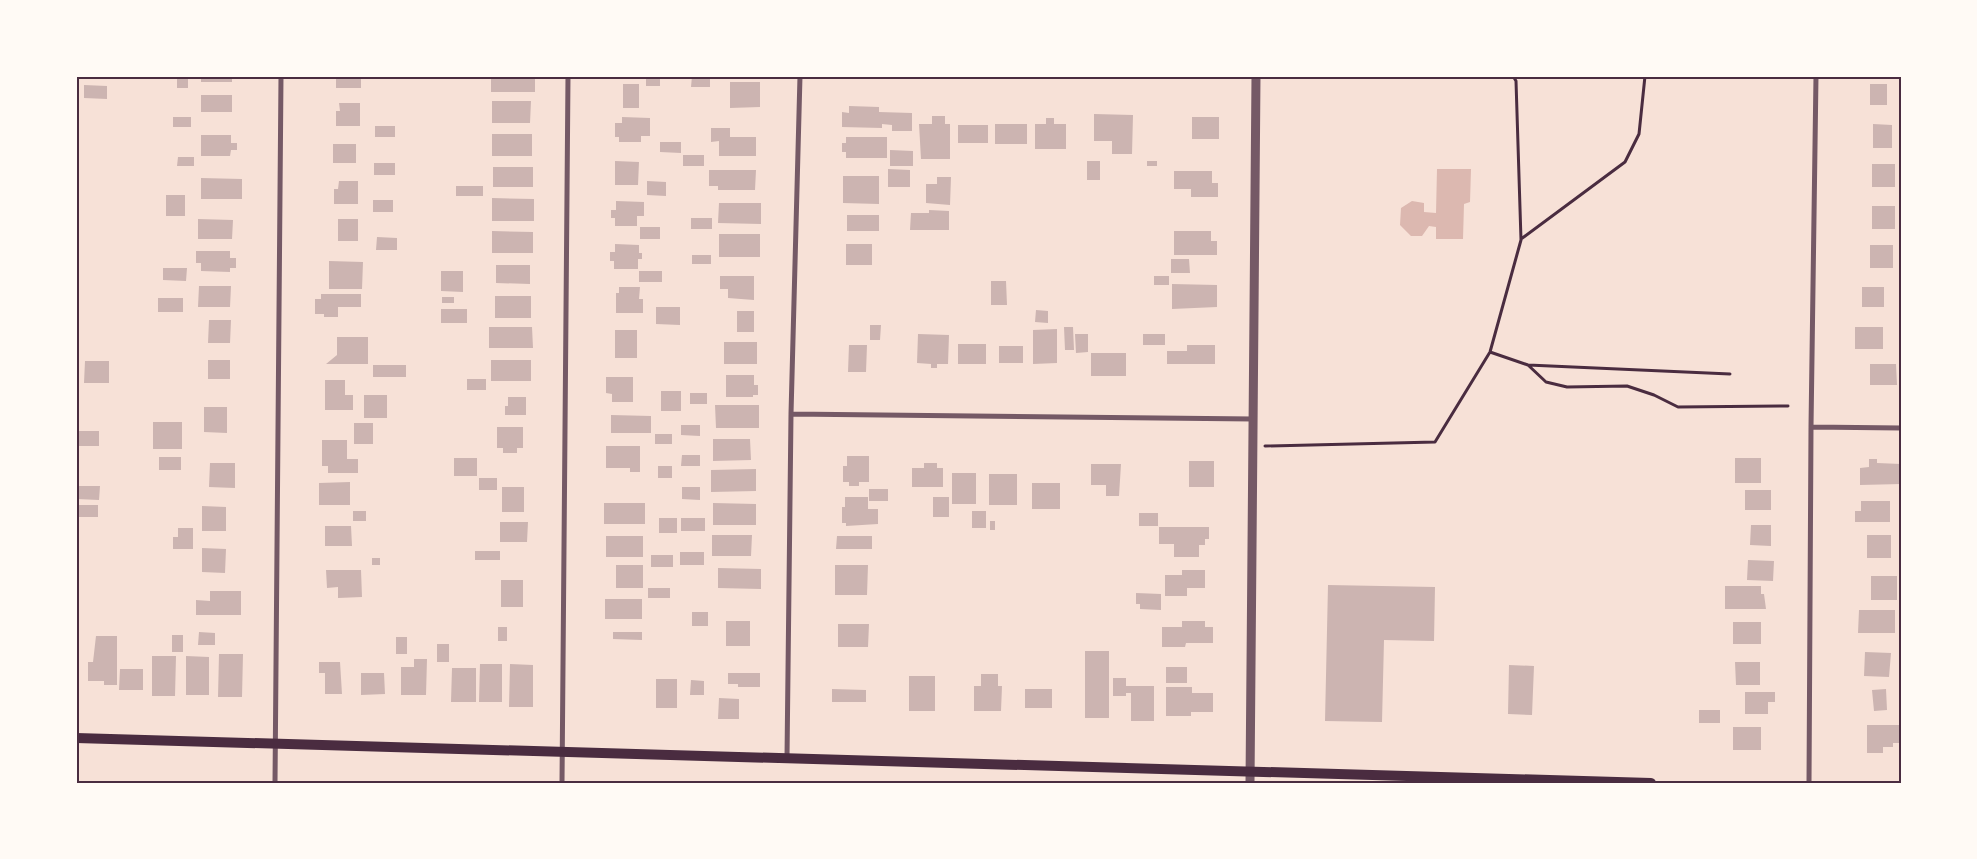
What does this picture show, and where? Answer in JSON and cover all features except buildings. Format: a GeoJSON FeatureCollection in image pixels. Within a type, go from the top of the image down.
{"type":"FeatureCollection","features":[{"type":"Feature","properties":{"kind":"main road"},"geometry":{"type":"LineString","coordinates":[[76,738],[563,750],[1651,783]]}},
{"type":"Feature","properties":{"kind":"street"},"geometry":{"type":"LineString","coordinates":[[275,783],[281,76]]}},
{"type":"Feature","properties":{"kind":"street"},"geometry":{"type":"LineString","coordinates":[[562,783],[568,76]]}},
{"type":"Feature","properties":{"kind":"street"},"geometry":{"type":"LineString","coordinates":[[787,757],[792,414],[800,76]]}},
{"type":"Feature","properties":{"kind":"street"},"geometry":{"type":"LineString","coordinates":[[1250,783],[1256,76]]}},
{"type":"Feature","properties":{"kind":"street"},"geometry":{"type":"LineString","coordinates":[[1809,783],[1811,427],[1816,76]]}},
{"type":"Feature","properties":{"kind":"street"},"geometry":{"type":"LineString","coordinates":[[792,414],[1254,419]]}},
{"type":"Feature","properties":{"kind":"street"},"geometry":{"type":"LineString","coordinates":[[1811,427],[1901,428]]}},
{"type":"Feature","properties":{"kind":"path"},"geometry":{"type":"LineString","coordinates":[[1254,447],[1435,442],[1490,352],[1521,240],[1516,81],[1513,76]]}},
{"type":"Feature","properties":{"kind":"path"},"geometry":{"type":"LineString","coordinates":[[1521,240],[1625,162],[1639,134],[1645,76]]}},
{"type":"Feature","properties":{"kind":"path"},"geometry":{"type":"LineString","coordinates":[[1490,352],[1528,365],[1730,374]]}},
{"type":"Feature","properties":{"kind":"path"},"geometry":{"type":"LineString","coordinates":[[1528,365],[1546,382],[1567,387],[1627,386],[1654,394],[1678,407],[1788,406]]}},
{"type":"Feature","properties":{"kind":"shaded area"},"geometry":{"type":"Polygon","coordinates":[[[1437,169],[1471,169],[1470,202],[1464,204],[1463,239],[1436,239],[1436,227],[1429,226],[1422,236],[1411,236],[1400,225],[1401,208],[1412,201],[1424,203],[1424,212],[1436,213],[1437,169]]]}}]}
